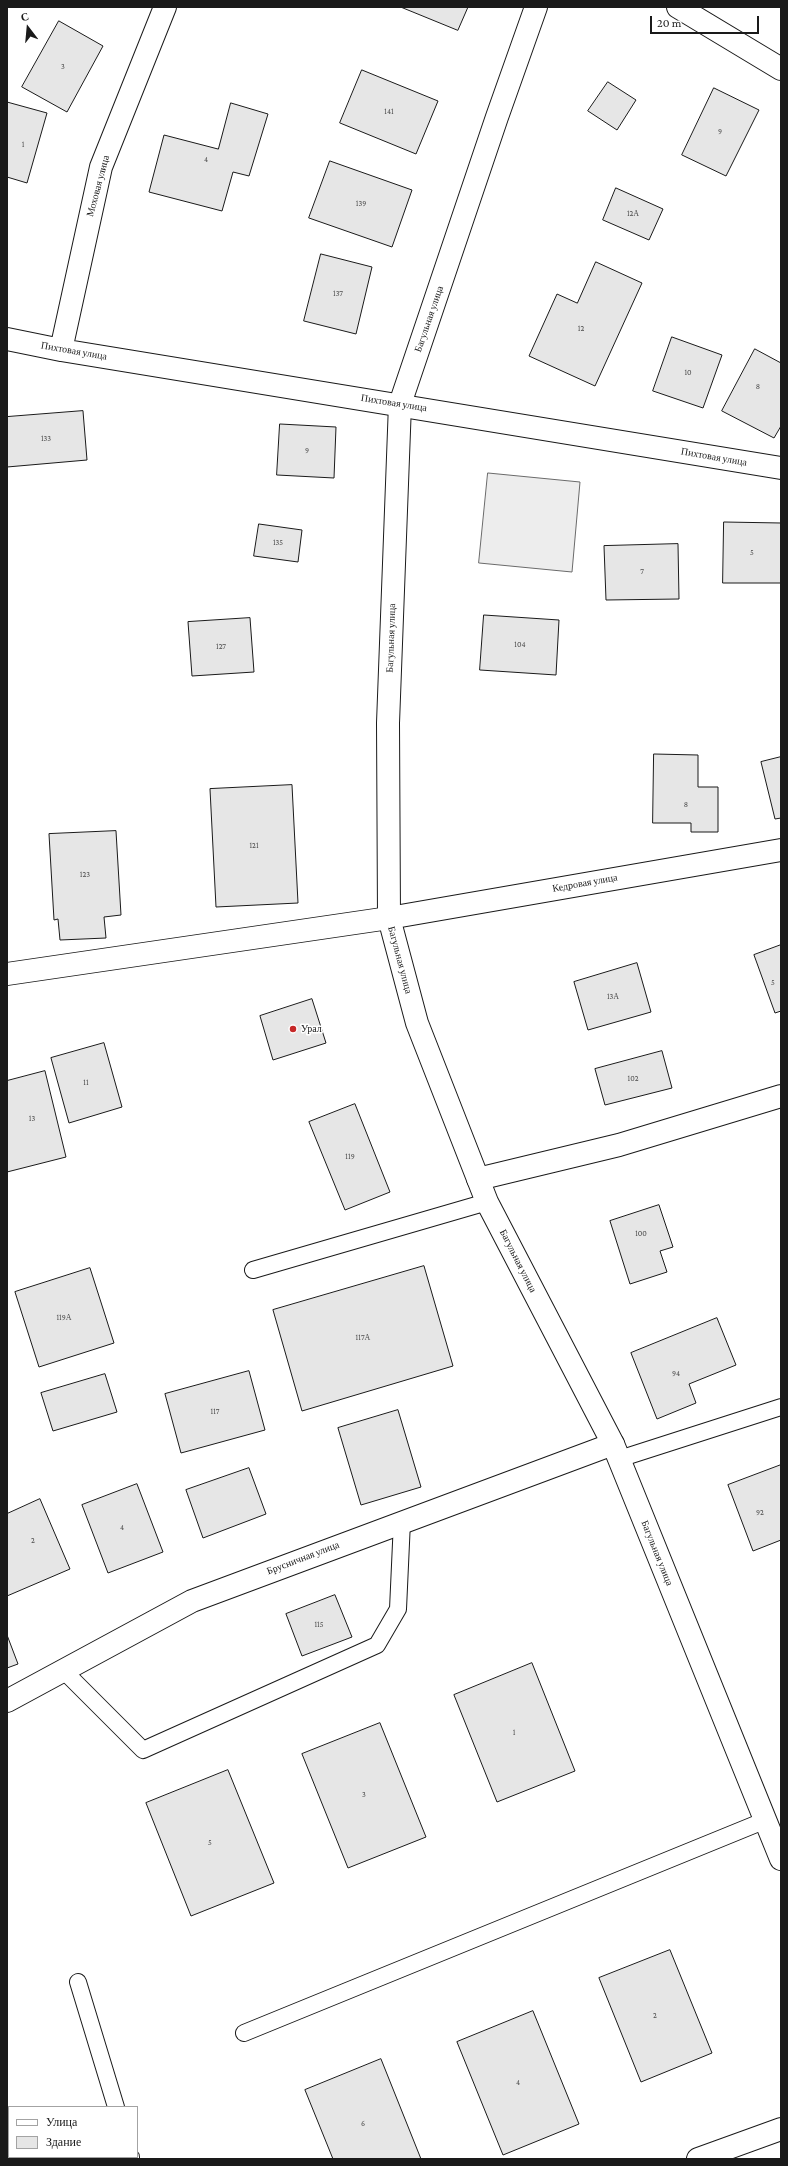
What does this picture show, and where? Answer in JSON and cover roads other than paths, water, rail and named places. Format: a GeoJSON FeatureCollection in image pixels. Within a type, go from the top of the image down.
{"type":"FeatureCollection","features":[{"type":"Feature","properties":{"kind":"street","name":"Моховая улица"},"geometry":{"type":"LineString","coordinates":[[61,350],[101,167],[165,7]]}},
{"type":"Feature","properties":{"kind":"street","name":"Багульная улица"},"geometry":{"type":"LineString","coordinates":[[536,7],[497,117],[400,404],[388,723],[388,918],[418,1023],[487,1202],[616,1452],[781,1859]]}},
{"type":"Feature","properties":{"kind":"street"},"geometry":{"type":"LineString","coordinates":[[678,7],[781,69]]}},
{"type":"Feature","properties":{"kind":"street","name":"Пихтовая улица"},"geometry":{"type":"LineString","coordinates":[[7,339],[61,350],[400,404],[781,468]]}},
{"type":"Feature","properties":{"kind":"street","name":"Кедровая улица"},"geometry":{"type":"LineString","coordinates":[[7,974],[388,918],[781,850]]}},
{"type":"Feature","properties":{"kind":"street"},"geometry":{"type":"LineString","coordinates":[[478,1178],[619,1145],[781,1096]]}},
{"type":"Feature","properties":{"kind":"street","name":"Брусничная улица"},"geometry":{"type":"LineString","coordinates":[[7,1701],[192,1601],[402,1521],[616,1452]]}},
{"type":"Feature","properties":{"kind":"street"},"geometry":{"type":"LineString","coordinates":[[698,2159],[781,2129]]}},
{"type":"Feature","properties":{"kind":"lane"},"geometry":{"type":"LineString","coordinates":[[253,1270],[487,1202]]}},
{"type":"Feature","properties":{"kind":"lane"},"geometry":{"type":"LineString","coordinates":[[616,1452],[781,1408]]}},
{"type":"Feature","properties":{"kind":"lane"},"geometry":{"type":"LineString","coordinates":[[63,1670],[143,1750],[376,1645],[398,1609],[402,1521]]}},
{"type":"Feature","properties":{"kind":"lane"},"geometry":{"type":"LineString","coordinates":[[244,2033],[766,1820]]}},
{"type":"Feature","properties":{"kind":"lane"},"geometry":{"type":"LineString","coordinates":[[78,1982],[116,2106]]}},
{"type":"Feature","properties":{"kind":"place","name":"Урал"},"geometry":{"type":"Point","coordinates":[293,1029]}}]}
